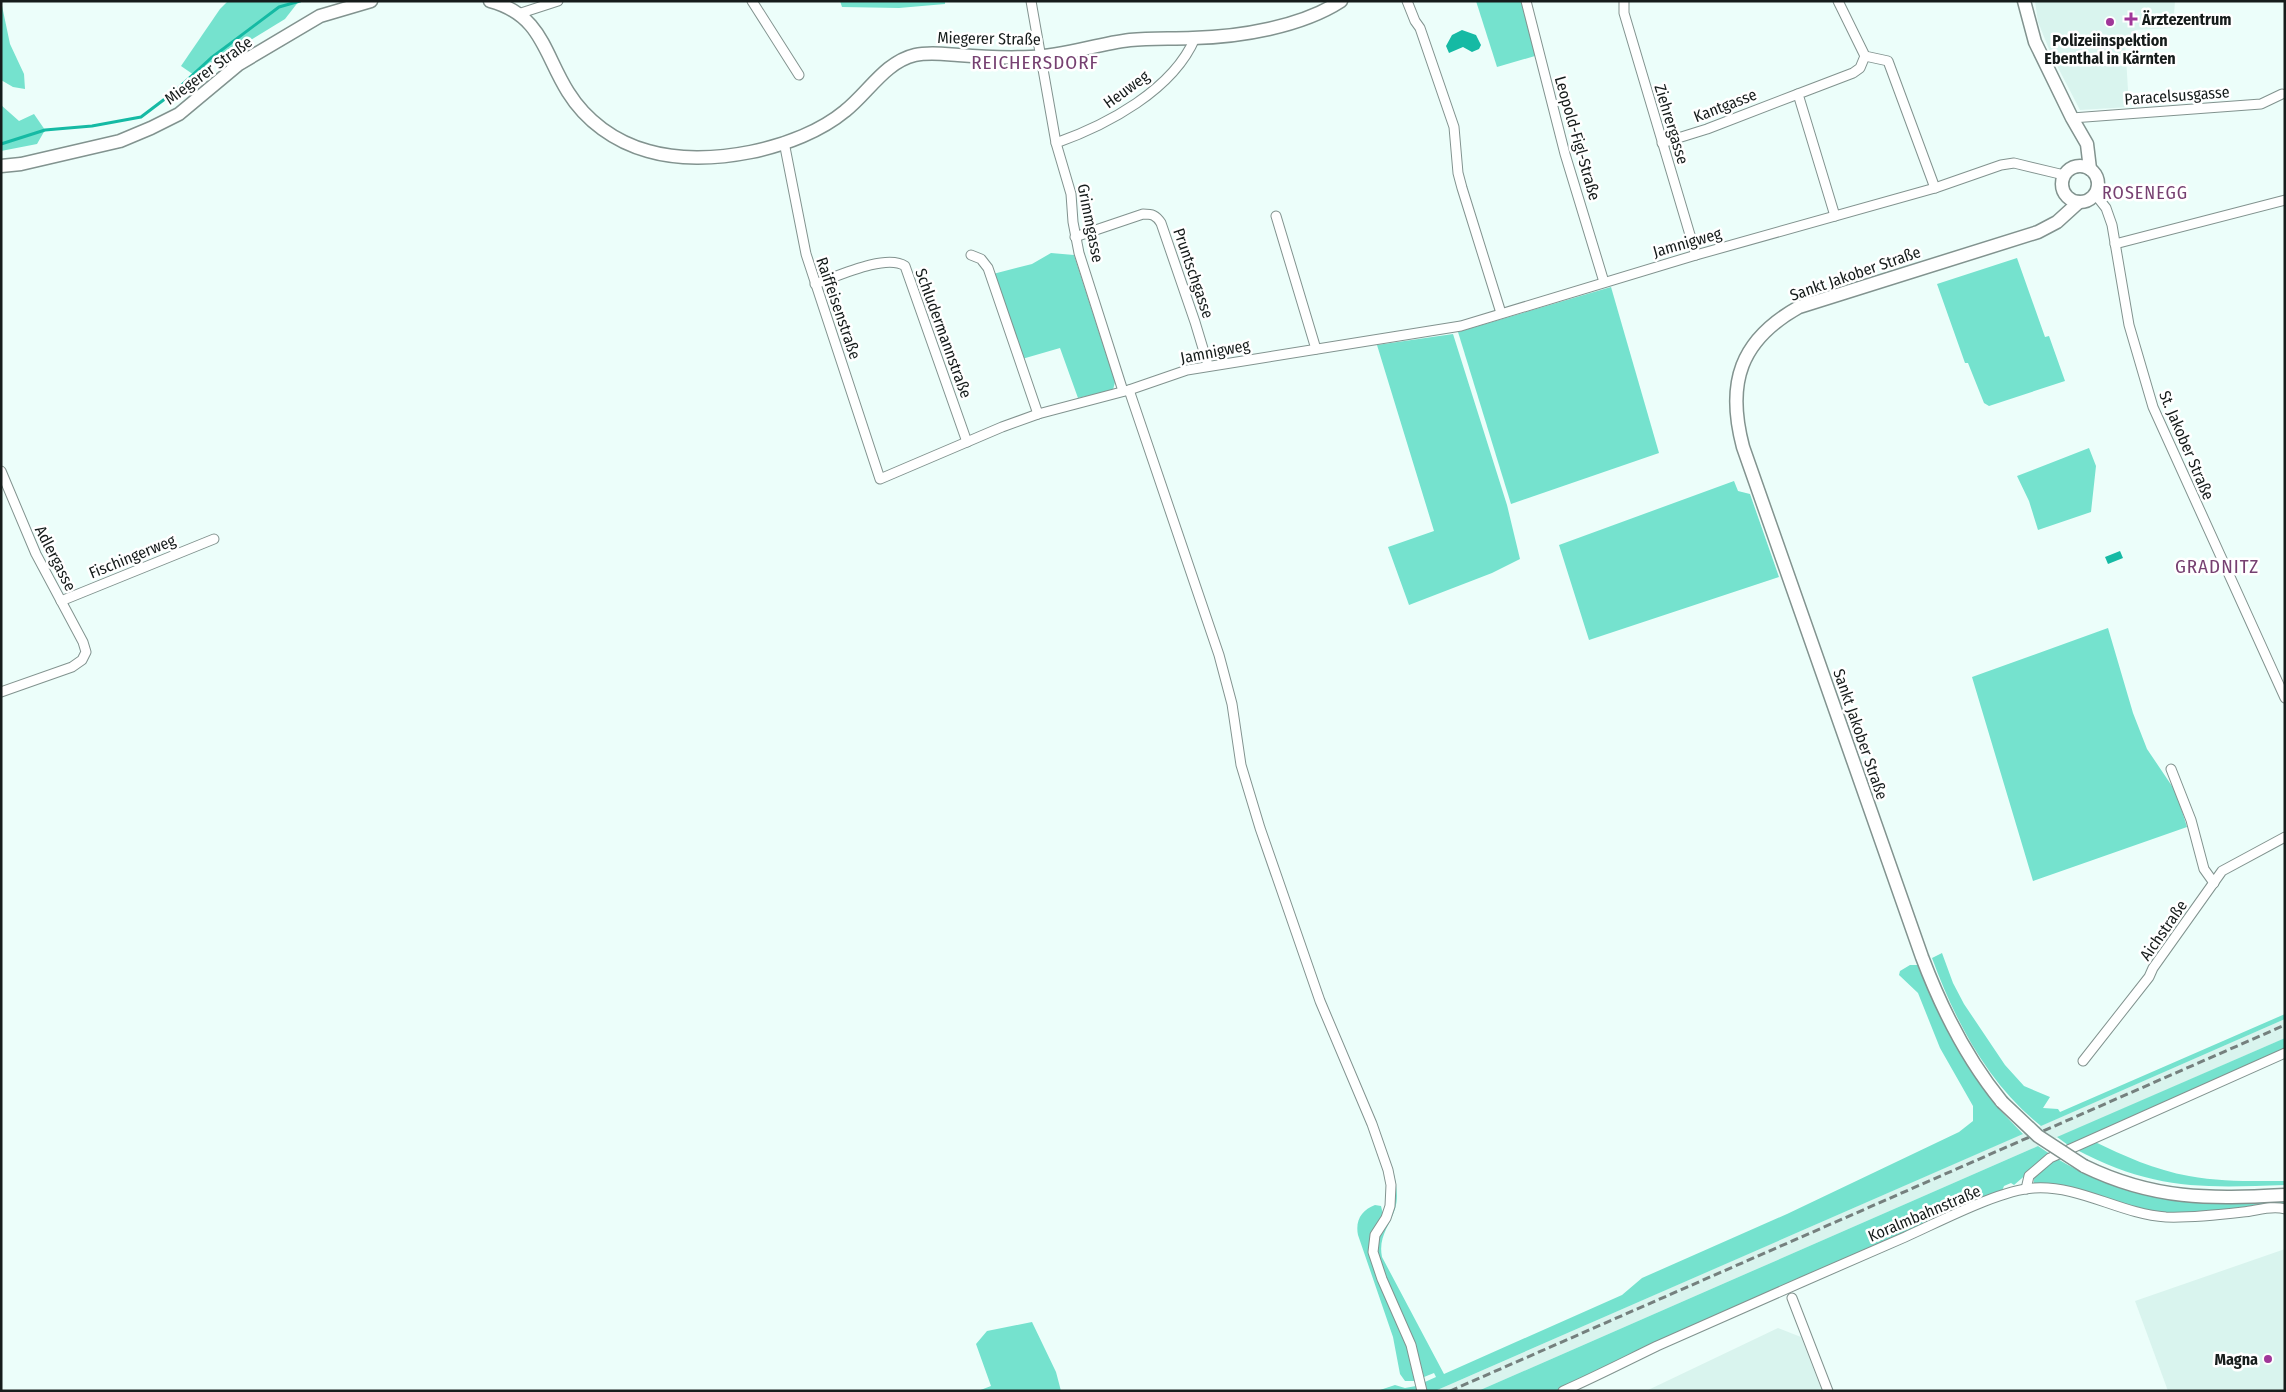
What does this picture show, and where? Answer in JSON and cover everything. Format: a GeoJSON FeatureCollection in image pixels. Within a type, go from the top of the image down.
{"type":"FeatureCollection","features":[{"type":"Feature","properties":{"kind":"main road","name":"Miegerer Straße"},"geometry":{"type":"LineString","coordinates":[[1,166],[22,164],[120,141],[151,128],[179,114],[239,64],[320,16],[371,1]]}},
{"type":"Feature","properties":{"kind":"main road","name":"Miegerer Straße"},"geometry":{"type":"LineString","coordinates":[[490,1],[518,14],[536,30],[543,40],[562,81],[579,107],[600,128],[634,147],[662,155],[718,157],[739,155],[784,142],[838,117],[894,64],[911,56],[931,54],[1041,57],[1121,41],[1228,35],[1302,20],[1335,3]]}},
{"type":"Feature","properties":{"kind":"main road"},"geometry":{"type":"LineString","coordinates":[[2024,1],[2035,42],[2072,118],[2087,144],[2084,167]]}},
{"type":"Feature","properties":{"kind":"main road"},"geometry":{"type":"LineString","coordinates":[[2079,202],[2072,200],[2066,195],[2062,181],[2068,170],[2084,167]]}},
{"type":"Feature","properties":{"kind":"main road"},"geometry":{"type":"LineString","coordinates":[[2084,167],[2098,180],[2095,194]]}},
{"type":"Feature","properties":{"kind":"main road","name":"Sankt Jakober Straße"},"geometry":{"type":"LineString","coordinates":[[2095,194],[2085,201],[2079,202],[2048,228],[1820,299],[1780,317],[1762,333],[1747,354],[1737,384],[1738,425],[1743,447],[1922,957],[1941,1005],[1960,1043],[1984,1080],[2002,1102],[2038,1136],[2084,1166],[2125,1183],[2170,1194],[2210,1198],[2285,1195]]}},
{"type":"Feature","properties":{"kind":"main road","name":"Sankt Jakober Straße"},"geometry":{"type":"LineString","coordinates":[[2020,237],[2045,222],[2057,212],[2066,195]]}},
{"type":"Feature","properties":{"kind":"street"},"geometry":{"type":"LineString","coordinates":[[518,14],[558,1]]}},
{"type":"Feature","properties":{"kind":"street"},"geometry":{"type":"LineString","coordinates":[[752,1],[799,76]]}},
{"type":"Feature","properties":{"kind":"street","name":"Grimmgasse"},"geometry":{"type":"LineString","coordinates":[[1031,1],[1056,143],[1071,194],[1075,237],[1126,391],[1219,655],[1232,704],[1241,765],[1260,828],[1320,1001],[1372,1124],[1388,1170],[1391,1185],[1390,1206],[1386,1218],[1375,1235],[1374,1252],[1382,1279],[1412,1345],[1422,1391]]}},
{"type":"Feature","properties":{"kind":"street"},"geometry":{"type":"LineString","coordinates":[[1407,1],[1414,21],[1420,28],[1454,127],[1458,173],[1501,313]]}},
{"type":"Feature","properties":{"kind":"street","name":"Leopold-Figl-Straße"},"geometry":{"type":"LineString","coordinates":[[1526,1],[1565,154],[1604,282]]}},
{"type":"Feature","properties":{"kind":"street","name":"Ziehrergasse"},"geometry":{"type":"LineString","coordinates":[[1624,1],[1624,13],[1696,255]]}},
{"type":"Feature","properties":{"kind":"street"},"geometry":{"type":"LineString","coordinates":[[1838,1],[1865,56],[1888,61],[1935,188]]}},
{"type":"Feature","properties":{"kind":"street","name":"Heuweg"},"geometry":{"type":"LineString","coordinates":[[1056,143],[1099,126],[1154,90],[1173,72],[1191,47],[1195,38]]}},
{"type":"Feature","properties":{"kind":"street","name":"Kantgasse"},"geometry":{"type":"LineString","coordinates":[[1662,143],[1707,129],[1853,72],[1860,68],[1865,56]]}},
{"type":"Feature","properties":{"kind":"street"},"geometry":{"type":"LineString","coordinates":[[1798,94],[1835,216]]}},
{"type":"Feature","properties":{"kind":"street","name":"Paracelsusgasse"},"geometry":{"type":"LineString","coordinates":[[2072,118],[2261,104],[2282,94]]}},
{"type":"Feature","properties":{"kind":"street","name":"Raiffeisenstraße"},"geometry":{"type":"LineString","coordinates":[[784,142],[802,243],[880,479]]}},
{"type":"Feature","properties":{"kind":"street","name":"Jamnigweg"},"geometry":{"type":"LineString","coordinates":[[880,479],[1038,414],[1126,391],[1186,370],[1208,365],[1448,329],[1696,255],[1935,188],[2014,162],[2064,175]]}},
{"type":"Feature","properties":{"kind":"street","name":"St. Jakober Straße"},"geometry":{"type":"LineString","coordinates":[[2095,194],[2106,208],[2115,244],[2129,325],[2153,407],[2285,698]]}},
{"type":"Feature","properties":{"kind":"street"},"geometry":{"type":"LineString","coordinates":[[2115,244],[2285,200]]}},
{"type":"Feature","properties":{"kind":"street","name":"Pruntschgasse"},"geometry":{"type":"LineString","coordinates":[[1075,237],[1143,214],[1151,214],[1157,217],[1161,223],[1208,365]]}},
{"type":"Feature","properties":{"kind":"street"},"geometry":{"type":"LineString","coordinates":[[1276,216],[1316,349]]}},
{"type":"Feature","properties":{"kind":"street"},"geometry":{"type":"LineString","coordinates":[[971,255],[981,259],[988,268],[1038,414]]}},
{"type":"Feature","properties":{"kind":"street","name":"Schludermannstraße"},"geometry":{"type":"LineString","coordinates":[[815,284],[871,265],[896,262],[904,266],[967,442]]}},
{"type":"Feature","properties":{"kind":"street","name":"Adlergasse"},"geometry":{"type":"LineString","coordinates":[[1,471],[36,554],[83,642],[86,652],[84,657],[72,667],[1,692]]}},
{"type":"Feature","properties":{"kind":"street","name":"Fischingerweg"},"geometry":{"type":"LineString","coordinates":[[62,601],[214,539]]}},
{"type":"Feature","properties":{"kind":"street"},"geometry":{"type":"LineString","coordinates":[[2171,770],[2191,820],[2204,869],[2214,883]]}},
{"type":"Feature","properties":{"kind":"street","name":"Aichstraße"},"geometry":{"type":"LineString","coordinates":[[2083,1061],[2149,977],[2153,968],[2222,871],[2285,837]]}},
{"type":"Feature","properties":{"kind":"street"},"geometry":{"type":"LineString","coordinates":[[2026,1189],[2029,1176],[2050,1158],[2285,1053]]}},
{"type":"Feature","properties":{"kind":"street","name":"Koralmbahnstraße"},"geometry":{"type":"LineString","coordinates":[[1563,1391],[1658,1346],[1873,1251],[1994,1199],[2026,1189],[2051,1188],[2066,1190],[2122,1209],[2164,1216],[2207,1216],[2272,1208],[2285,1209]]}},
{"type":"Feature","properties":{"kind":"street"},"geometry":{"type":"LineString","coordinates":[[1792,1298],[1828,1391]]}},
{"type":"Feature","properties":{"kind":"shaded area"},"geometry":{"type":"Polygon","coordinates":[[[1,1],[10,44],[24,74],[25,89],[13,87],[1,80],[1,1]]]}},
{"type":"Feature","properties":{"kind":"shaded area"},"geometry":{"type":"Polygon","coordinates":[[[228,1],[299,1],[285,19],[194,75],[181,66],[220,9],[228,1]]]}},
{"type":"Feature","properties":{"kind":"shaded area"},"geometry":{"type":"Polygon","coordinates":[[[840,1],[945,1],[945,4],[899,8],[842,7],[840,1]]]}},
{"type":"Feature","properties":{"kind":"shaded area"},"geometry":{"type":"Polygon","coordinates":[[[1476,1],[1521,1],[1535,56],[1497,67],[1476,1]]]}},
{"type":"Feature","properties":{"kind":"shaded area"},"geometry":{"type":"Polygon","coordinates":[[[2035,1],[2175,1],[2173,28],[2135,30],[2125,40],[2129,107],[2080,110],[2051,54],[2038,22],[2035,1]]]}},
{"type":"Feature","properties":{"kind":"shaded area"},"geometry":{"type":"Polygon","coordinates":[[[1462,30],[1476,35],[1481,45],[1479,49],[1472,52],[1463,47],[1449,53],[1446,46],[1452,35],[1462,30]]]}},
{"type":"Feature","properties":{"kind":"shaded area"},"geometry":{"type":"Polygon","coordinates":[[[1,105],[19,121],[34,114],[45,130],[37,144],[1,151],[1,105]]]}},
{"type":"Feature","properties":{"kind":"shaded area"},"geometry":{"type":"Polygon","coordinates":[[[1051,253],[1074,255],[1115,382],[1113,390],[1078,398],[1060,348],[1022,359],[993,274],[1032,264],[1051,253]]]}},
{"type":"Feature","properties":{"kind":"shaded area"},"geometry":{"type":"Polygon","coordinates":[[[2017,258],[2045,337],[2049,336],[2065,381],[1989,406],[1984,403],[1968,363],[1965,363],[1937,284],[2017,258]]]}},
{"type":"Feature","properties":{"kind":"shaded area"},"geometry":{"type":"Polygon","coordinates":[[[1611,287],[1659,453],[1511,504],[1458,332],[1611,287]]]}},
{"type":"Feature","properties":{"kind":"shaded area"},"geometry":{"type":"Polygon","coordinates":[[[1453,334],[1507,505],[1520,559],[1492,573],[1409,605],[1388,547],[1434,531],[1377,345],[1453,334]]]}},
{"type":"Feature","properties":{"kind":"shaded area"},"geometry":{"type":"Polygon","coordinates":[[[2089,448],[2096,466],[2091,512],[2038,530],[2029,501],[2017,476],[2089,448]]]}},
{"type":"Feature","properties":{"kind":"shaded area"},"geometry":{"type":"Polygon","coordinates":[[[1734,481],[1738,491],[1750,494],[1779,577],[1589,640],[1559,545],[1734,481]]]}},
{"type":"Feature","properties":{"kind":"shaded area"},"geometry":{"type":"Polygon","coordinates":[[[2120,551],[2123,558],[2108,564],[2105,557],[2120,551]]]}},
{"type":"Feature","properties":{"kind":"shaded area"},"geometry":{"type":"Polygon","coordinates":[[[2108,628],[2133,713],[2147,749],[2176,792],[2187,827],[2033,881],[1972,677],[2108,628]]]}},
{"type":"Feature","properties":{"kind":"shaded area"},"geometry":{"type":"Polygon","coordinates":[[[1942,953],[1953,983],[1964,1004],[2005,1065],[2024,1086],[2050,1097],[2043,1108],[2058,1109],[2060,1112],[2285,1014],[2285,1019],[2041,1126],[2005,1091],[1975,1050],[1951,1005],[1932,958],[1942,953]]]}},
{"type":"Feature","properties":{"kind":"shaded area"},"geometry":{"type":"Polygon","coordinates":[[[1910,965],[1919,965],[1943,1020],[1972,1071],[1995,1105],[2023,1134],[1435,1391],[1377,1391],[1395,1385],[1405,1388],[1416,1386],[1436,1377],[1434,1373],[1424,1377],[1384,1277],[1375,1245],[1394,1204],[1395,1191],[1391,1172],[1393,1170],[1397,1199],[1393,1215],[1383,1238],[1382,1257],[1444,1374],[1622,1295],[1642,1278],[1787,1214],[1959,1132],[1973,1121],[1973,1106],[1940,1048],[1918,993],[1899,975],[1900,971],[1910,965]]]}},
{"type":"Feature","properties":{"kind":"shaded area"},"geometry":{"type":"Polygon","coordinates":[[[2285,1019],[2285,1038],[1478,1391],[1435,1391],[2285,1019]]]}},
{"type":"Feature","properties":{"kind":"shaded area"},"geometry":{"type":"Polygon","coordinates":[[[2285,1038],[2285,1050],[2068,1145],[2057,1137],[2285,1038]]]}},
{"type":"Feature","properties":{"kind":"shaded area"},"geometry":{"type":"Polygon","coordinates":[[[2093,1141],[2140,1162],[2176,1173],[2225,1180],[2285,1181],[2285,1185],[2202,1186],[2177,1184],[2153,1179],[2103,1162],[2075,1149],[2093,1141]]]}},
{"type":"Feature","properties":{"kind":"shaded area"},"geometry":{"type":"Polygon","coordinates":[[[2038,1146],[2050,1154],[2014,1185],[2011,1183],[2004,1186],[2002,1191],[1572,1384],[1555,1391],[1478,1391],[2038,1146]]]}},
{"type":"Feature","properties":{"kind":"shaded area"},"geometry":{"type":"Polygon","coordinates":[[[2056,1158],[2112,1185],[2166,1199],[2223,1203],[2285,1201],[2285,1205],[2211,1213],[2161,1214],[2034,1184],[2035,1176],[2038,1172],[2056,1158]]]}},
{"type":"Feature","properties":{"kind":"shaded area"},"geometry":{"type":"Polygon","coordinates":[[[1375,1205],[1381,1206],[1383,1214],[1372,1238],[1404,1333],[1416,1381],[1405,1381],[1400,1374],[1393,1337],[1358,1235],[1357,1230],[1360,1216],[1375,1205]]]}},
{"type":"Feature","properties":{"kind":"shaded area"},"geometry":{"type":"Polygon","coordinates":[[[2285,1249],[2285,1391],[2168,1391],[2135,1301],[2285,1249]]]}},
{"type":"Feature","properties":{"kind":"shaded area"},"geometry":{"type":"Polygon","coordinates":[[[1032,1322],[1056,1372],[1061,1391],[978,1391],[991,1386],[976,1344],[987,1331],[1032,1322]]]}},
{"type":"Feature","properties":{"kind":"shaded area"},"geometry":{"type":"Polygon","coordinates":[[[1778,1328],[1801,1337],[1822,1391],[1646,1391],[1778,1328]]]}},
{"type":"Feature","properties":{"kind":"waterway"},"geometry":{"type":"LineString","coordinates":[[1,144],[45,130],[92,126],[141,117],[174,92],[211,58],[279,7],[300,1]]}},
{"type":"Feature","properties":{"kind":"railway"},"geometry":{"type":"LineString","coordinates":[[1450,1391],[2285,1025]]}},
{"type":"Feature","properties":{"kind":"place","name":"Ärztezentrum"},"geometry":{"type":"Point","coordinates":[2131,19]}},
{"type":"Feature","properties":{"kind":"place","name":"Polizeiinspektion Ebenthal in Kärnten"},"geometry":{"type":"Point","coordinates":[2110,22]}},
{"type":"Feature","properties":{"kind":"place","name":"Magna"},"geometry":{"type":"Point","coordinates":[2268,1359]}},
{"type":"Feature","properties":{"kind":"district","name":"REICHERSDORF"},"geometry":{"type":"Point","coordinates":[1035,62]}},
{"type":"Feature","properties":{"kind":"district","name":"ROSENEGG"},"geometry":{"type":"Point","coordinates":[2145,193]}},
{"type":"Feature","properties":{"kind":"district","name":"GRADNITZ"},"geometry":{"type":"Point","coordinates":[2217,566]}}]}
